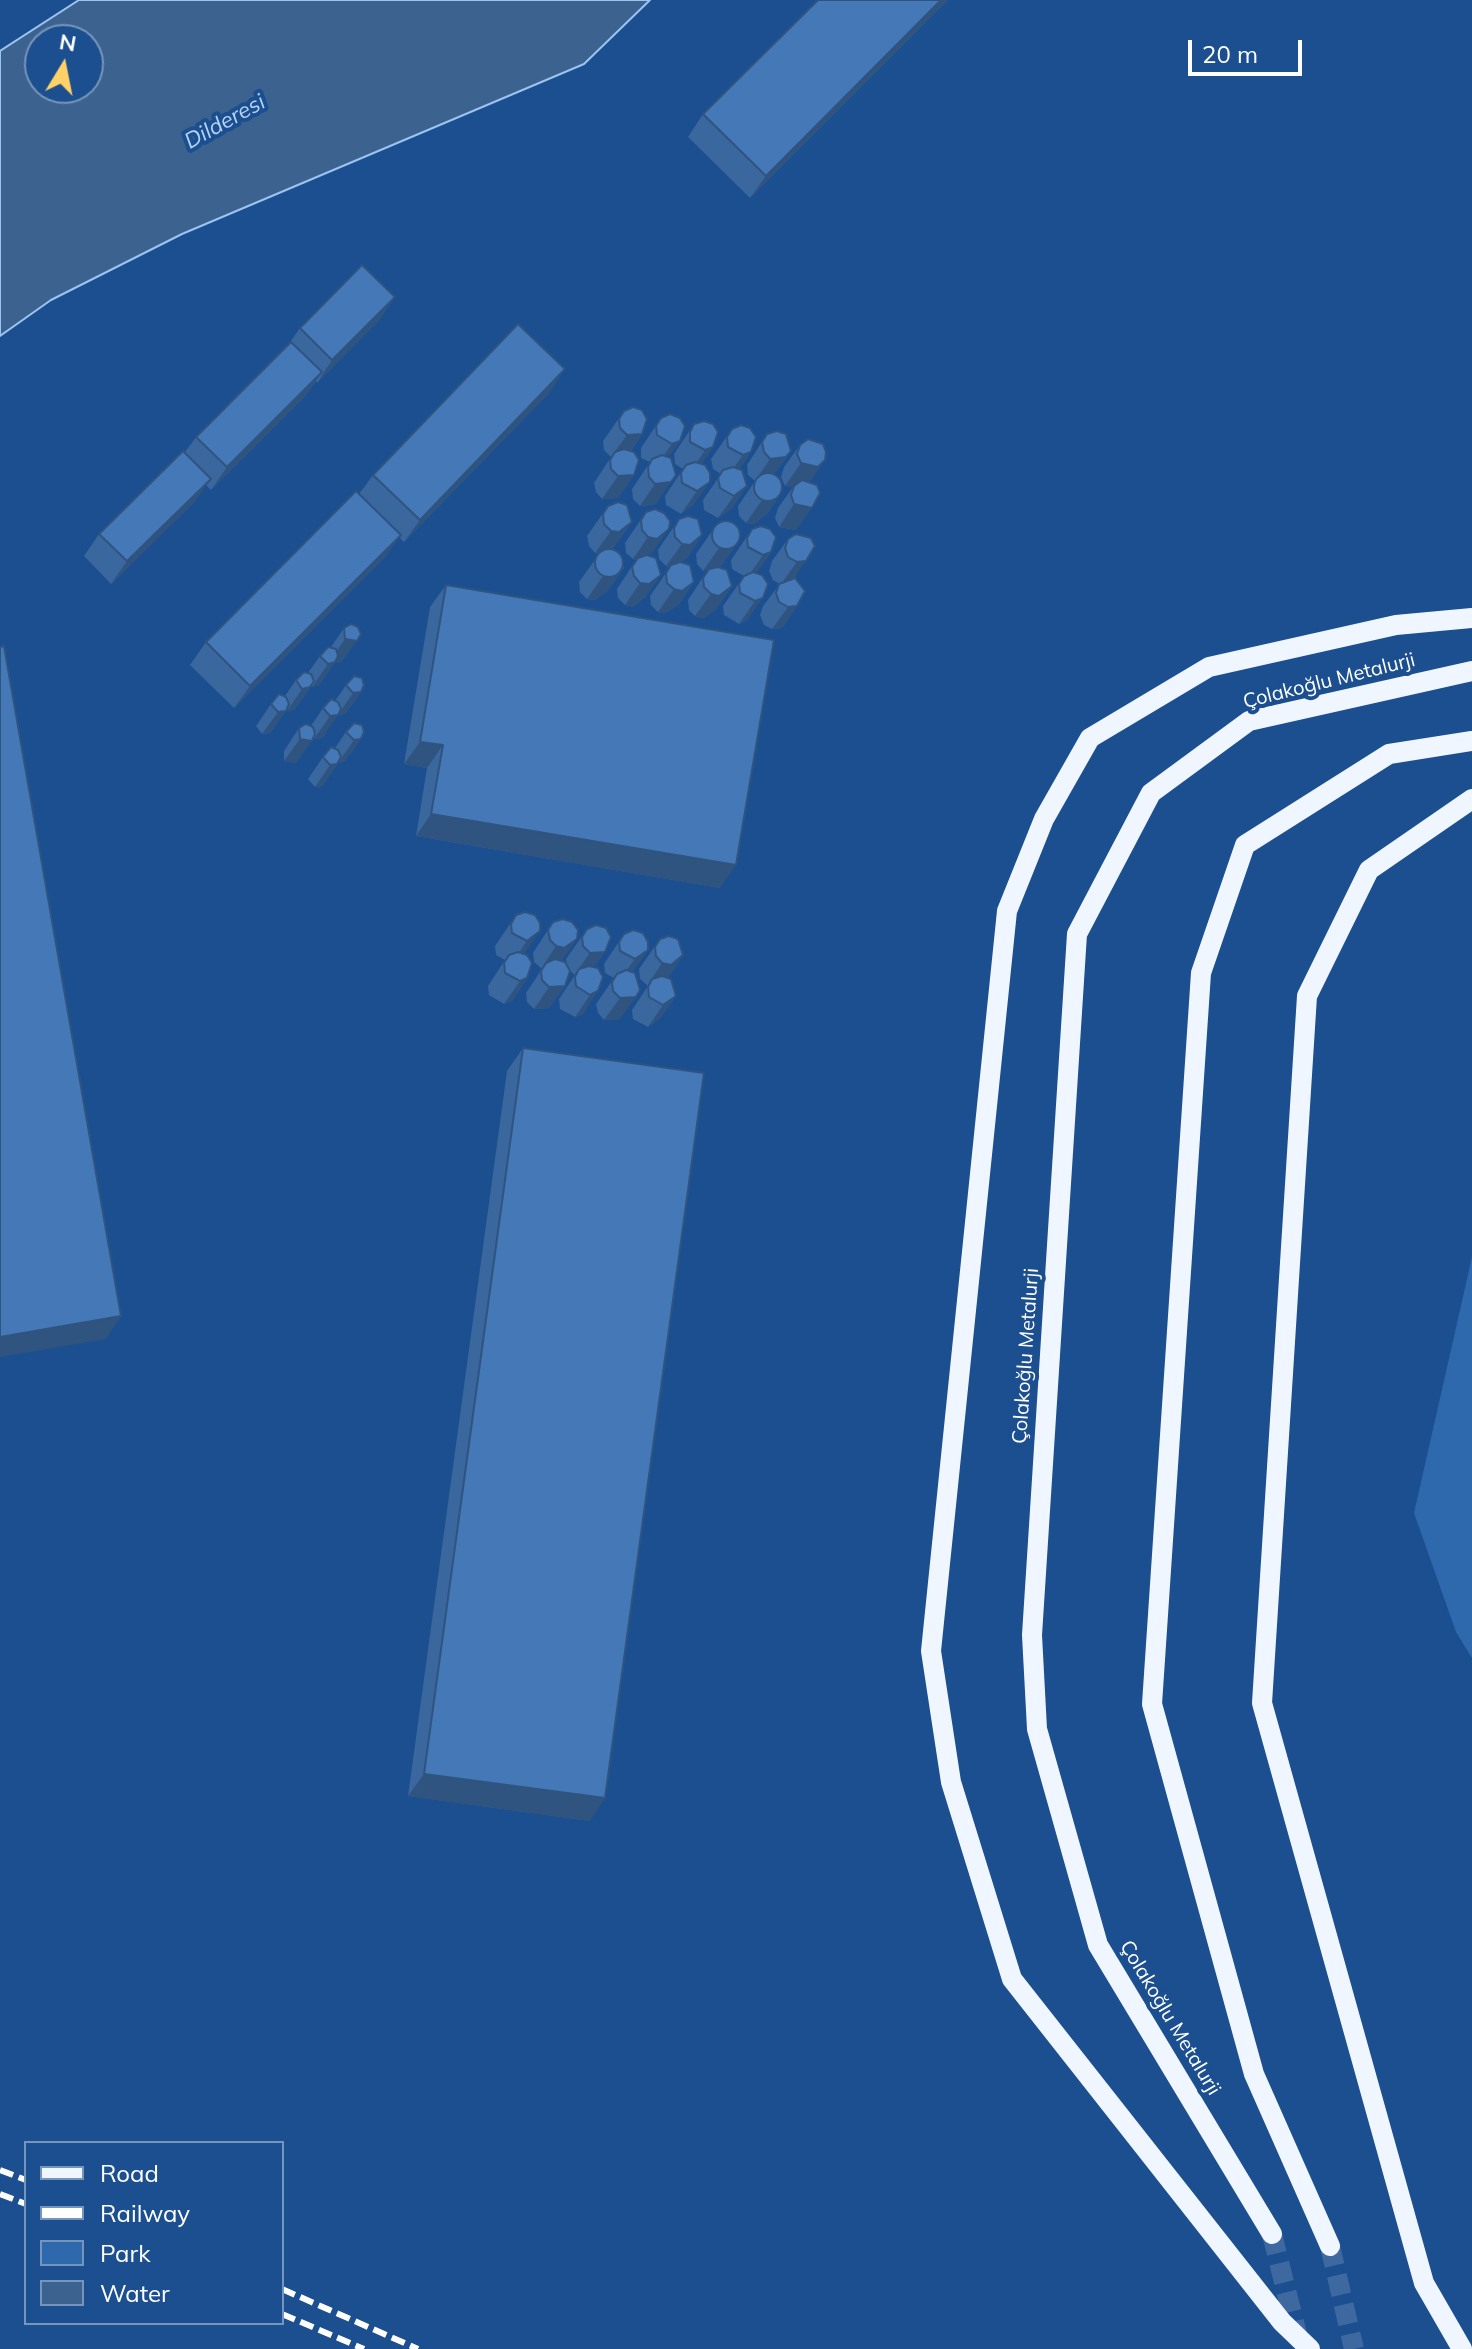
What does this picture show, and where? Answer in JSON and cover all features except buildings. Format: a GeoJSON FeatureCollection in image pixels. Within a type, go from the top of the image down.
{"type":"FeatureCollection","features":[{"type":"Feature","properties":{"kind":"main road"},"geometry":{"type":"LineString","coordinates":[[1310,2349],[1282,2322],[1012,1979],[951,1782],[931,1651],[1007,911],[1044,819],[1090,738],[1209,667],[1396,625],[1472,618]]}},
{"type":"Feature","properties":{"kind":"main road","name":"Çolakoğlu Metalurji"},"geometry":{"type":"LineString","coordinates":[[1272,2234],[1098,1945],[1037,1729],[1032,1635],[1077,934],[1151,793],[1249,721],[1472,671]]}},
{"type":"Feature","properties":{"kind":"main road"},"geometry":{"type":"LineString","coordinates":[[1330,2246],[1254,2074],[1152,1704],[1201,973],[1245,845],[1389,754],[1472,741]]}},
{"type":"Feature","properties":{"kind":"main road"},"geometry":{"type":"LineString","coordinates":[[1462,2349],[1424,2283],[1262,1703],[1307,996],[1369,870],[1472,799]]}},
{"type":"Feature","properties":{"kind":"green space"},"geometry":{"type":"Polygon","coordinates":[[[1472,1257],[1472,1658],[1456,1632],[1414,1513],[1472,1257]]]}},
{"type":"Feature","properties":{"kind":"water","name":"Dilderesi"},"geometry":{"type":"Polygon","coordinates":[[[79,0],[650,0],[584,64],[182,234],[51,300],[0,336],[0,51],[24,36],[24,104],[104,104],[104,24],[42,24],[79,0]]]}},
{"type":"Feature","properties":{"kind":"tunnel"},"geometry":{"type":"LineString","coordinates":[[1272,2234],[1299,2342]]}},
{"type":"Feature","properties":{"kind":"tunnel"},"geometry":{"type":"LineString","coordinates":[[1330,2246],[1354,2349]]}},
{"type":"Feature","properties":{"kind":"railway"},"geometry":{"type":"LineString","coordinates":[[0,2170],[24,2179]]}},
{"type":"Feature","properties":{"kind":"railway"},"geometry":{"type":"LineString","coordinates":[[0,2194],[24,2203]]}},
{"type":"Feature","properties":{"kind":"railway"},"geometry":{"type":"LineString","coordinates":[[284,2290],[418,2349]]}},
{"type":"Feature","properties":{"kind":"railway"},"geometry":{"type":"LineString","coordinates":[[284,2315],[364,2349]]}}]}
